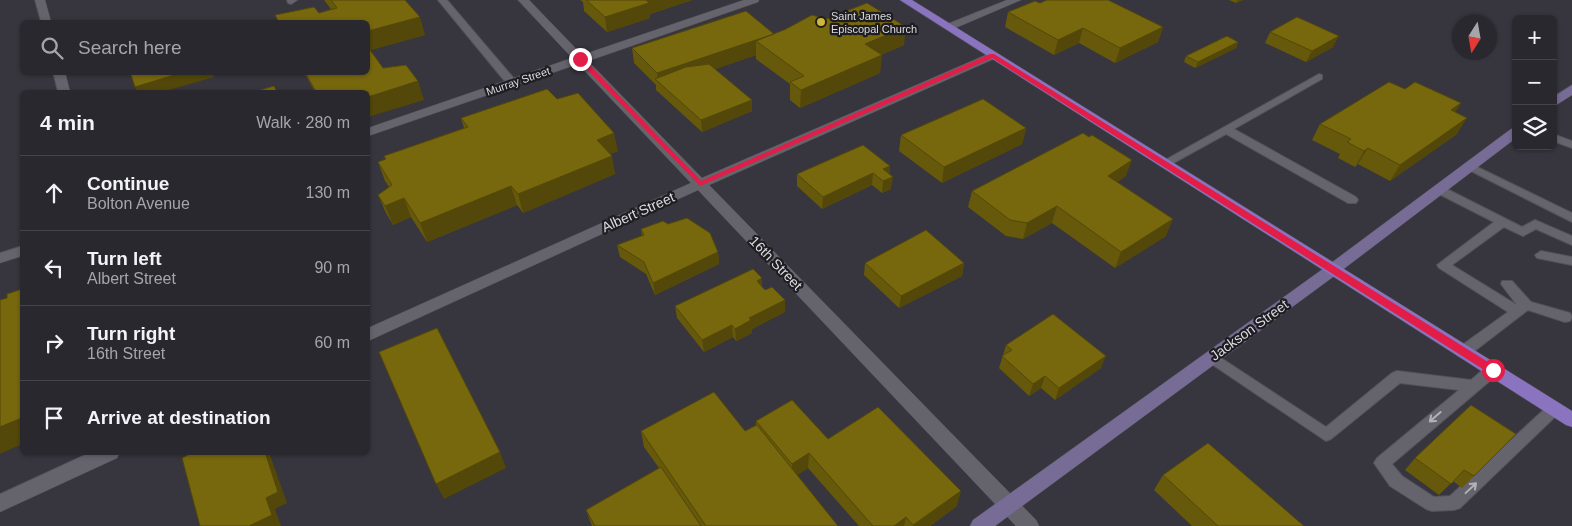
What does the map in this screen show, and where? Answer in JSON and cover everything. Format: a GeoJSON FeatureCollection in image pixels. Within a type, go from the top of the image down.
{"type":"FeatureCollection","features":[{"type":"Feature","properties":{"kind":"main road"},"geometry":{"type":"LineString","coordinates":[[905,0],[1572,420]]}},
{"type":"Feature","properties":{"kind":"main road"},"geometry":{"type":"LineString","coordinates":[[1557,100],[1572,89]]}},
{"type":"Feature","properties":{"kind":"main road","name":"Jackson Street"},"geometry":{"type":"LineString","coordinates":[[980,526],[1332,270],[1512,135]]}},
{"type":"Feature","properties":{"kind":"street"},"geometry":{"type":"LineString","coordinates":[[40,0],[45,20]]}},
{"type":"Feature","properties":{"kind":"street","name":"16th Street"},"geometry":{"type":"LineString","coordinates":[[524,0],[1030,526]]}},
{"type":"Feature","properties":{"kind":"street","name":"Murray Street"},"geometry":{"type":"LineString","coordinates":[[370,131],[754,0]]}},
{"type":"Feature","properties":{"kind":"street"},"geometry":{"type":"LineString","coordinates":[[949,27],[1016,0]]}},
{"type":"Feature","properties":{"kind":"street","name":"Albert Street"},"geometry":{"type":"LineString","coordinates":[[370,335],[700,184],[992,56]]}},
{"type":"Feature","properties":{"kind":"street"},"geometry":{"type":"LineString","coordinates":[[60,75],[64,90]]}},
{"type":"Feature","properties":{"kind":"street"},"geometry":{"type":"LineString","coordinates":[[0,258],[20,251]]}},
{"type":"Feature","properties":{"kind":"street"},"geometry":{"type":"LineString","coordinates":[[0,503],[104,455]]}},
{"type":"Feature","properties":{"kind":"lane"},"geometry":{"type":"LineString","coordinates":[[442,0],[512,83]]}},
{"type":"Feature","properties":{"kind":"lane"},"geometry":{"type":"LineString","coordinates":[[1164,164],[1319,78]]}},
{"type":"Feature","properties":{"kind":"lane"},"geometry":{"type":"LineString","coordinates":[[1226,129],[1352,200]]}},
{"type":"Feature","properties":{"kind":"lane"},"geometry":{"type":"LineString","coordinates":[[1557,138],[1572,145]]}},
{"type":"Feature","properties":{"kind":"lane"},"geometry":{"type":"LineString","coordinates":[[1469,166],[1572,218]]}},
{"type":"Feature","properties":{"kind":"lane"},"geometry":{"type":"LineString","coordinates":[[1439,189],[1523,232],[1535,224],[1572,241]]}},
{"type":"Feature","properties":{"kind":"lane"},"geometry":{"type":"LineString","coordinates":[[1503,222],[1443,265],[1522,308],[1565,317]]}},
{"type":"Feature","properties":{"kind":"lane"},"geometry":{"type":"LineString","coordinates":[[1541,255],[1572,261]]}},
{"type":"Feature","properties":{"kind":"lane"},"geometry":{"type":"LineString","coordinates":[[1507,284],[1522,308]]}},
{"type":"Feature","properties":{"kind":"lane"},"geometry":{"type":"LineString","coordinates":[[1463,352],[1522,308]]}},
{"type":"Feature","properties":{"kind":"lane"},"geometry":{"type":"LineString","coordinates":[[1212,357],[1326,435],[1397,377],[1472,386]]}},
{"type":"Feature","properties":{"kind":"lane"},"geometry":{"type":"LineString","coordinates":[[1493,370],[1382,463],[1396,481],[1432,504],[1454,503],[1554,409]]}},
{"type":"Feature","properties":{"kind":"building"},"geometry":{"type":"Polygon","coordinates":[[[331,0],[405,0],[420,17],[370,30],[370,20],[278,20],[275,15],[314,7],[319,13],[337,8],[331,0]]]}},
{"type":"Feature","properties":{"kind":"building"},"geometry":{"type":"Polygon","coordinates":[[[586,0],[646,0],[649,3],[605,17],[586,0]]]}},
{"type":"Feature","properties":{"kind":"building"},"geometry":{"type":"Polygon","coordinates":[[[1047,0],[1108,0],[1163,27],[1120,48],[1083,28],[1058,40],[1008,12],[1035,1],[1040,3],[1047,0]]]}},
{"type":"Feature","properties":{"kind":"building"},"geometry":{"type":"Polygon","coordinates":[[[867,3],[906,27],[865,44],[882,55],[801,90],[790,82],[804,76],[756,41],[786,29],[812,15],[826,19],[867,3]]]}},
{"type":"Feature","properties":{"kind":"building"},"geometry":{"type":"Polygon","coordinates":[[[746,11],[774,34],[657,73],[632,48],[746,11]]]}},
{"type":"Feature","properties":{"kind":"building"},"geometry":{"type":"Polygon","coordinates":[[[1297,17],[1339,36],[1312,51],[1270,32],[1297,17]]]}},
{"type":"Feature","properties":{"kind":"building"},"geometry":{"type":"Polygon","coordinates":[[[1227,36],[1238,42],[1198,62],[1186,56],[1227,36]]]}},
{"type":"Feature","properties":{"kind":"building"},"geometry":{"type":"Polygon","coordinates":[[[370,50],[383,68],[406,65],[418,81],[370,96],[370,90],[315,90],[307,75],[370,75],[370,50]]]}},
{"type":"Feature","properties":{"kind":"building"},"geometry":{"type":"Polygon","coordinates":[[[709,64],[752,100],[701,120],[655,79],[686,67],[709,64]]]}},
{"type":"Feature","properties":{"kind":"building"},"geometry":{"type":"Polygon","coordinates":[[[131,75],[174,75],[135,87],[131,75]]]}},
{"type":"Feature","properties":{"kind":"building"},"geometry":{"type":"Polygon","coordinates":[[[1389,82],[1405,89],[1415,82],[1461,103],[1451,110],[1467,118],[1400,165],[1368,148],[1364,151],[1347,142],[1351,139],[1320,124],[1389,82]]]}},
{"type":"Feature","properties":{"kind":"building"},"geometry":{"type":"Polygon","coordinates":[[[274,86],[276,90],[260,90],[274,86]]]}},
{"type":"Feature","properties":{"kind":"building"},"geometry":{"type":"Polygon","coordinates":[[[547,89],[557,99],[578,93],[614,133],[597,140],[612,156],[518,194],[511,186],[420,223],[404,198],[385,206],[378,195],[392,185],[378,162],[386,159],[384,156],[468,127],[461,118],[547,89]]]}},
{"type":"Feature","properties":{"kind":"building"},"geometry":{"type":"Polygon","coordinates":[[[983,99],[1026,128],[944,167],[901,135],[983,99]]]}},
{"type":"Feature","properties":{"kind":"building"},"geometry":{"type":"Polygon","coordinates":[[[1083,133],[1089,137],[1092,135],[1132,160],[1108,176],[1173,219],[1121,252],[1057,206],[1027,223],[1010,220],[972,191],[1083,133]]]}},
{"type":"Feature","properties":{"kind":"building"},"geometry":{"type":"Polygon","coordinates":[[[863,145],[890,166],[883,169],[893,177],[883,181],[873,173],[823,197],[797,174],[863,145]]]}},
{"type":"Feature","properties":{"kind":"building"},"geometry":{"type":"Polygon","coordinates":[[[687,218],[710,233],[718,252],[653,283],[644,262],[617,245],[644,235],[641,229],[663,221],[668,224],[687,218]]]}},
{"type":"Feature","properties":{"kind":"building"},"geometry":{"type":"Polygon","coordinates":[[[926,230],[964,263],[901,296],[865,263],[926,230]]]}},
{"type":"Feature","properties":{"kind":"building"},"geometry":{"type":"Polygon","coordinates":[[[753,269],[762,278],[757,281],[765,290],[772,287],[785,300],[749,318],[751,320],[735,329],[732,325],[702,340],[675,306],[753,269]]]}},
{"type":"Feature","properties":{"kind":"building"},"geometry":{"type":"Polygon","coordinates":[[[20,290],[20,419],[0,427],[0,300],[7,298],[7,294],[20,290]]]}},
{"type":"Feature","properties":{"kind":"building"},"geometry":{"type":"Polygon","coordinates":[[[1053,314],[1106,356],[1059,388],[1045,376],[1033,384],[1002,356],[1012,350],[1006,345],[1053,314]]]}},
{"type":"Feature","properties":{"kind":"building"},"geometry":{"type":"Polygon","coordinates":[[[437,328],[500,452],[436,484],[379,352],[437,328]]]}},
{"type":"Feature","properties":{"kind":"building"},"geometry":{"type":"Polygon","coordinates":[[[714,392],[745,431],[757,425],[838,526],[706,526],[641,431],[714,392]]]}},
{"type":"Feature","properties":{"kind":"building"},"geometry":{"type":"Polygon","coordinates":[[[792,400],[828,439],[878,407],[961,491],[913,525],[906,517],[894,526],[873,526],[809,453],[792,464],[756,421],[792,400]]]}},
{"type":"Feature","properties":{"kind":"building"},"geometry":{"type":"Polygon","coordinates":[[[1471,405],[1516,434],[1474,476],[1464,470],[1451,484],[1415,458],[1471,405]]]}},
{"type":"Feature","properties":{"kind":"building"},"geometry":{"type":"Polygon","coordinates":[[[1208,443],[1304,526],[1218,526],[1163,475],[1208,443]]]}},
{"type":"Feature","properties":{"kind":"building"},"geometry":{"type":"Polygon","coordinates":[[[188,455],[266,455],[278,492],[266,498],[272,515],[249,526],[200,526],[182,458],[188,455]]]}},
{"type":"Feature","properties":{"kind":"building"},"geometry":{"type":"Polygon","coordinates":[[[661,467],[701,526],[595,526],[586,510],[661,467]]]}},
{"type":"Feature","properties":{"kind":"place","name":"Saint James Episcopal Church"},"geometry":{"type":"Point","coordinates":[821,22]}},
{"type":"Feature","properties":{"kind":"route"},"geometry":{"type":"LineString","coordinates":[[580,59],[700,184],[992,56],[1493,370]]}}]}
